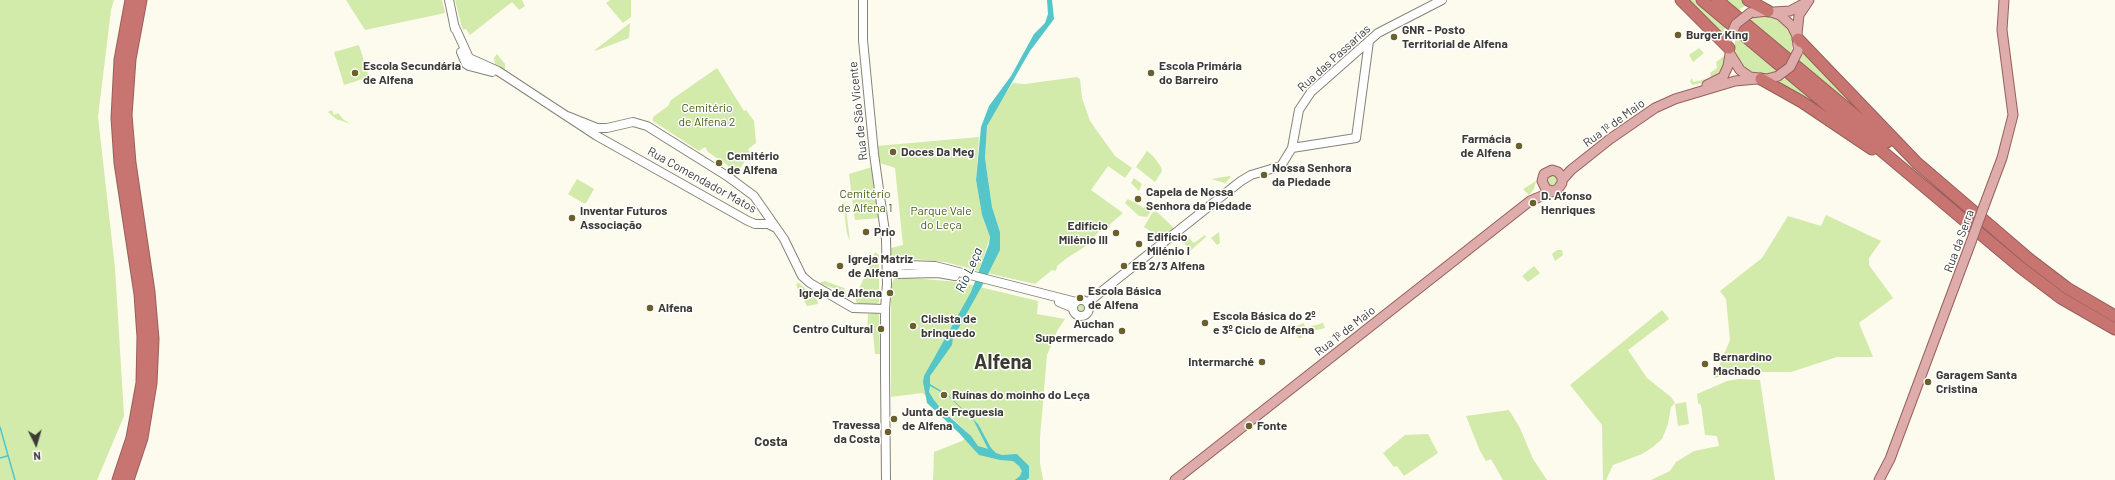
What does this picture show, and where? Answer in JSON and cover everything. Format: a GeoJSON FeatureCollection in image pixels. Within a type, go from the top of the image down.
{"type":"FeatureCollection","features":[{"type":"Feature","properties":{"kind":"highway"},"geometry":{"type":"LineString","coordinates":[[118,480],[134,430],[142,383],[144,336],[136,266],[120,163],[117,118],[120,60],[131,0]]}},
{"type":"Feature","properties":{"kind":"highway"},"geometry":{"type":"LineString","coordinates":[[128,480],[142,438],[151,384],[153,339],[149,292],[130,163],[126,115],[130,59],[141,0]]}},
{"type":"Feature","properties":{"kind":"highway"},"geometry":{"type":"LineString","coordinates":[[1681,0],[1730,46]]}},
{"type":"Feature","properties":{"kind":"highway"},"geometry":{"type":"LineString","coordinates":[[1702,0],[1887,153],[2020,267],[2061,298],[2115,328]]}},
{"type":"Feature","properties":{"kind":"highway"},"geometry":{"type":"LineString","coordinates":[[1717,0],[1894,147],[1917,163],[2029,259],[2067,288],[2115,316]]}},
{"type":"Feature","properties":{"kind":"highway"},"geometry":{"type":"LineString","coordinates":[[1748,0],[1771,11]]}},
{"type":"Feature","properties":{"kind":"highway"},"geometry":{"type":"LineString","coordinates":[[1797,37],[1917,163]]}},
{"type":"Feature","properties":{"kind":"highway"},"geometry":{"type":"LineString","coordinates":[[1759,79],[1802,102],[1912,176]]}},
{"type":"Feature","properties":{"kind":"main road","name":"Rua da Serra"},"geometry":{"type":"LineString","coordinates":[[1879,480],[1890,459],[2002,158],[2013,115],[2002,30],[2004,0]]}},
{"type":"Feature","properties":{"kind":"main road"},"geometry":{"type":"LineString","coordinates":[[1809,1],[1799,15],[1797,37],[1798,51],[1790,67],[1778,76],[1759,79],[1740,70],[1730,46],[1736,24],[1750,13],[1794,10],[1809,1]]}},
{"type":"Feature","properties":{"kind":"main road"},"geometry":{"type":"LineString","coordinates":[[1771,11],[1786,19],[1797,37]]}},
{"type":"Feature","properties":{"kind":"main road","name":"Rua 1º de Maio"},"geometry":{"type":"LineString","coordinates":[[1556,171],[1572,164],[1641,111],[1672,96],[1712,84],[1723,77],[1728,66],[1730,46]]}},
{"type":"Feature","properties":{"kind":"main road","name":"Rua 1º de Maio"},"geometry":{"type":"LineString","coordinates":[[1562,180],[1571,170],[1610,139],[1655,108],[1675,99],[1736,81],[1759,79]]}},
{"type":"Feature","properties":{"kind":"main road"},"geometry":{"type":"LineString","coordinates":[[1556,171],[1560,174],[1562,180],[1561,186],[1552,191],[1544,187],[1542,181],[1546,172],[1556,171]]}},
{"type":"Feature","properties":{"kind":"main road","name":"Rua 1º de Maio"},"geometry":{"type":"LineString","coordinates":[[1530,201],[1542,181]]}},
{"type":"Feature","properties":{"kind":"main road","name":"Rua 1º de Maio"},"geometry":{"type":"LineString","coordinates":[[1175,480],[1530,201],[1552,191]]}},
{"type":"Feature","properties":{"kind":"street","name":"Rua Comendador Matos"},"geometry":{"type":"LineString","coordinates":[[449,0],[454,25],[467,55],[476,65],[500,74],[567,116],[752,223],[768,224],[776,228]]}},
{"type":"Feature","properties":{"kind":"street","name":"Rua de São Vicente"},"geometry":{"type":"LineString","coordinates":[[863,0],[864,45],[883,219],[885,254],[886,480]]}},
{"type":"Feature","properties":{"kind":"street","name":"Rua das Passarias"},"geometry":{"type":"LineString","coordinates":[[1087,303],[1241,181],[1252,175],[1281,166],[1292,148],[1296,120],[1304,100],[1378,33],[1442,0]]}},
{"type":"Feature","properties":{"kind":"street"},"geometry":{"type":"LineString","coordinates":[[1292,148],[1356,138],[1369,41]]}},
{"type":"Feature","properties":{"kind":"street"},"geometry":{"type":"LineString","coordinates":[[567,116],[597,128],[633,122],[647,126],[727,176],[754,196],[776,228],[802,276],[812,285],[853,308],[885,310]]}},
{"type":"Feature","properties":{"kind":"street"},"geometry":{"type":"LineString","coordinates":[[610,141],[614,126]]}},
{"type":"Feature","properties":{"kind":"street","name":"Rua Comendador Matos"},"geometry":{"type":"LineString","coordinates":[[597,128],[610,141]]}},
{"type":"Feature","properties":{"kind":"street"},"geometry":{"type":"LineString","coordinates":[[885,254],[897,269],[908,273],[964,275]]}},
{"type":"Feature","properties":{"kind":"street"},"geometry":{"type":"LineString","coordinates":[[885,270],[897,269],[907,265],[935,266],[1075,305]]}},
{"type":"Feature","properties":{"kind":"street"},"geometry":{"type":"LineString","coordinates":[[907,265],[904,270],[908,273]]}},
{"type":"Feature","properties":{"kind":"street"},"geometry":{"type":"LineString","coordinates":[[887,281],[897,269]]}},
{"type":"Feature","properties":{"kind":"street","name":"Rua de São Vicente"},"geometry":{"type":"LineString","coordinates":[[885,270],[887,281],[885,310]]}},
{"type":"Feature","properties":{"kind":"street"},"geometry":{"type":"LineString","coordinates":[[1081,300],[1087,303],[1088,311],[1084,315],[1075,313],[1075,305],[1081,300]]}},
{"type":"Feature","properties":{"kind":"green space"},"geometry":{"type":"Polygon","coordinates":[[[0,0],[114,0],[111,10],[98,117],[115,268],[124,416],[97,480],[0,480],[0,0]]]}},
{"type":"Feature","properties":{"kind":"green space"},"geometry":{"type":"Polygon","coordinates":[[[346,0],[442,0],[445,13],[365,30],[346,0]]]}},
{"type":"Feature","properties":{"kind":"green space"},"geometry":{"type":"Polygon","coordinates":[[[455,0],[522,0],[525,6],[519,10],[512,2],[470,35],[466,29],[463,30],[455,0]]]}},
{"type":"Feature","properties":{"kind":"green space"},"geometry":{"type":"Polygon","coordinates":[[[610,0],[631,0],[631,17],[623,23],[606,3],[610,0]]]}},
{"type":"Feature","properties":{"kind":"green space"},"geometry":{"type":"Polygon","coordinates":[[[1687,0],[1695,0],[1726,26],[1723,33],[1721,34],[1687,0]]]}},
{"type":"Feature","properties":{"kind":"green space"},"geometry":{"type":"Polygon","coordinates":[[[1725,0],[1742,0],[1747,4],[1738,11],[1725,0]]]}},
{"type":"Feature","properties":{"kind":"green space"},"geometry":{"type":"Polygon","coordinates":[[[1767,15],[1780,20],[1787,25],[1793,40],[1791,56],[1748,19],[1767,15]]]}},
{"type":"Feature","properties":{"kind":"green space"},"geometry":{"type":"Polygon","coordinates":[[[630,23],[629,38],[595,51],[596,49],[630,23]]]}},
{"type":"Feature","properties":{"kind":"green space"},"geometry":{"type":"Polygon","coordinates":[[[1736,34],[1779,70],[1767,74],[1758,74],[1746,69],[1734,51],[1736,34]]]}},
{"type":"Feature","properties":{"kind":"green space"},"geometry":{"type":"Polygon","coordinates":[[[359,45],[369,77],[344,85],[334,52],[359,45]]]}},
{"type":"Feature","properties":{"kind":"green space"},"geometry":{"type":"Polygon","coordinates":[[[1699,48],[1704,53],[1693,62],[1689,55],[1699,48]]]}},
{"type":"Feature","properties":{"kind":"green space"},"geometry":{"type":"Polygon","coordinates":[[[1804,51],[1875,126],[1799,62],[1804,51]]]}},
{"type":"Feature","properties":{"kind":"green space"},"geometry":{"type":"Polygon","coordinates":[[[497,54],[505,64],[505,71],[495,65],[494,58],[497,54]]]}},
{"type":"Feature","properties":{"kind":"green space"},"geometry":{"type":"Polygon","coordinates":[[[1724,56],[1724,65],[1720,74],[1707,82],[1692,85],[1690,81],[1692,78],[1693,82],[1711,78],[1710,73],[1717,68],[1716,62],[1724,56]]]}},
{"type":"Feature","properties":{"kind":"green space","name":"Cemitério de Alfena 2"},"geometry":{"type":"Polygon","coordinates":[[[717,68],[744,111],[746,110],[754,121],[756,143],[748,149],[750,153],[735,177],[726,172],[729,166],[708,152],[705,147],[699,151],[653,121],[653,117],[668,106],[671,100],[717,68]]]}},
{"type":"Feature","properties":{"kind":"green space"},"geometry":{"type":"Polygon","coordinates":[[[1077,77],[1080,79],[1082,98],[1090,121],[1115,156],[1132,168],[1125,178],[1108,166],[1091,190],[1123,213],[1109,225],[1109,229],[1104,226],[1086,246],[1057,266],[1056,271],[1052,270],[1035,284],[987,273],[1000,250],[1000,232],[992,207],[985,158],[987,126],[996,107],[1013,83],[1025,84],[1077,77]]]}},
{"type":"Feature","properties":{"kind":"green space"},"geometry":{"type":"Polygon","coordinates":[[[1787,78],[1847,128],[1778,82],[1787,78]]]}},
{"type":"Feature","properties":{"kind":"green space"},"geometry":{"type":"Polygon","coordinates":[[[332,110],[334,115],[338,113],[344,120],[351,124],[336,119],[328,112],[332,110]]]}},
{"type":"Feature","properties":{"kind":"green space","name":"Parque Vale do Leça"},"geometry":{"type":"Polygon","coordinates":[[[979,137],[976,180],[982,215],[990,237],[979,271],[945,262],[893,257],[891,255],[891,248],[903,245],[895,168],[880,163],[877,146],[979,137]]]}},
{"type":"Feature","properties":{"kind":"green space"},"geometry":{"type":"Polygon","coordinates":[[[1147,151],[1153,156],[1161,167],[1162,171],[1155,182],[1136,167],[1147,151]]]}},
{"type":"Feature","properties":{"kind":"green space","name":"Cemitério de Alfena 1"},"geometry":{"type":"Polygon","coordinates":[[[872,167],[879,218],[855,220],[849,174],[872,167]]]}},
{"type":"Feature","properties":{"kind":"green space"},"geometry":{"type":"Polygon","coordinates":[[[1552,173],[1559,178],[1556,187],[1549,187],[1545,179],[1552,173]]]}},
{"type":"Feature","properties":{"kind":"green space"},"geometry":{"type":"Polygon","coordinates":[[[1231,177],[1225,183],[1211,179],[1231,177]]]}},
{"type":"Feature","properties":{"kind":"green space"},"geometry":{"type":"Polygon","coordinates":[[[1134,178],[1142,184],[1139,191],[1131,183],[1134,178]]]}},
{"type":"Feature","properties":{"kind":"green space"},"geometry":{"type":"Polygon","coordinates":[[[577,179],[594,189],[586,203],[583,203],[568,194],[577,179]]]}},
{"type":"Feature","properties":{"kind":"green space"},"geometry":{"type":"Polygon","coordinates":[[[1536,181],[1534,189],[1529,195],[1523,189],[1536,181]]]}},
{"type":"Feature","properties":{"kind":"green space"},"geometry":{"type":"Polygon","coordinates":[[[1128,199],[1144,208],[1148,204],[1152,209],[1147,217],[1139,216],[1125,203],[1128,199]]]}},
{"type":"Feature","properties":{"kind":"green space"},"geometry":{"type":"Polygon","coordinates":[[[843,202],[845,202],[850,241],[847,234],[843,202]]]}},
{"type":"Feature","properties":{"kind":"green space"},"geometry":{"type":"Polygon","coordinates":[[[1156,211],[1173,227],[1173,229],[1162,239],[1144,227],[1152,213],[1156,211]]]}},
{"type":"Feature","properties":{"kind":"green space"},"geometry":{"type":"Polygon","coordinates":[[[1826,215],[1881,241],[1869,258],[1869,265],[1893,298],[1859,323],[1873,357],[1837,357],[1791,372],[1741,372],[1714,378],[1730,340],[1726,299],[1720,291],[1762,258],[1788,216],[1821,226],[1826,215]]]}},
{"type":"Feature","properties":{"kind":"green space"},"geometry":{"type":"Polygon","coordinates":[[[1219,232],[1220,243],[1217,245],[1211,238],[1219,232]]]}},
{"type":"Feature","properties":{"kind":"green space"},"geometry":{"type":"Polygon","coordinates":[[[1205,235],[1206,237],[1190,251],[1182,240],[1187,236],[1194,243],[1205,235]]]}},
{"type":"Feature","properties":{"kind":"green space"},"geometry":{"type":"Polygon","coordinates":[[[1557,250],[1562,250],[1563,255],[1555,261],[1552,254],[1557,250]]]}},
{"type":"Feature","properties":{"kind":"green space"},"geometry":{"type":"Polygon","coordinates":[[[875,252],[879,255],[879,302],[875,305],[860,305],[856,302],[855,296],[875,252]]]}},
{"type":"Feature","properties":{"kind":"green space"},"geometry":{"type":"Polygon","coordinates":[[[1534,266],[1540,273],[1528,282],[1522,276],[1534,266]]]}},
{"type":"Feature","properties":{"kind":"green space"},"geometry":{"type":"Polygon","coordinates":[[[898,277],[959,282],[1038,301],[1037,314],[1065,319],[1057,331],[1047,355],[1040,437],[1040,463],[1043,480],[933,480],[934,452],[962,441],[969,434],[933,400],[922,393],[891,397],[891,285],[894,279],[898,277]]]}},
{"type":"Feature","properties":{"kind":"green space"},"geometry":{"type":"Polygon","coordinates":[[[825,281],[844,288],[848,297],[844,297],[839,290],[821,284],[821,282],[825,281]]]}},
{"type":"Feature","properties":{"kind":"green space"},"geometry":{"type":"Polygon","coordinates":[[[799,283],[817,299],[818,304],[807,306],[797,287],[796,284],[799,283]]]}},
{"type":"Feature","properties":{"kind":"green space"},"geometry":{"type":"Polygon","coordinates":[[[1081,303],[1086,308],[1081,313],[1076,308],[1081,303]]]}},
{"type":"Feature","properties":{"kind":"green space"},"geometry":{"type":"Polygon","coordinates":[[[1662,310],[1669,319],[1628,350],[1647,378],[1671,397],[1675,403],[1671,407],[1668,424],[1662,439],[1653,447],[1642,454],[1613,465],[1606,480],[1603,480],[1602,425],[1570,385],[1662,310]]]}},
{"type":"Feature","properties":{"kind":"green space"},"geometry":{"type":"Polygon","coordinates":[[[876,313],[879,315],[880,354],[875,354],[873,333],[867,332],[868,314],[876,313]]]}},
{"type":"Feature","properties":{"kind":"green space"},"geometry":{"type":"Polygon","coordinates":[[[1304,323],[1305,328],[1323,323],[1325,328],[1301,334],[1302,338],[1299,338],[1291,328],[1304,323]]]}},
{"type":"Feature","properties":{"kind":"green space"},"geometry":{"type":"Polygon","coordinates":[[[1739,379],[1760,380],[1775,480],[1651,480],[1670,471],[1676,462],[1694,451],[1719,446],[1717,436],[1705,435],[1701,405],[1698,403],[1697,394],[1727,381],[1739,379]]]}},
{"type":"Feature","properties":{"kind":"green space"},"geometry":{"type":"Polygon","coordinates":[[[1686,402],[1689,424],[1678,426],[1675,404],[1686,402]]]}},
{"type":"Feature","properties":{"kind":"green space"},"geometry":{"type":"Polygon","coordinates":[[[1509,410],[1520,428],[1533,459],[1547,480],[1503,480],[1491,459],[1486,461],[1480,451],[1466,416],[1509,410]]]}},
{"type":"Feature","properties":{"kind":"green space"},"geometry":{"type":"Polygon","coordinates":[[[1428,434],[1438,453],[1404,476],[1397,466],[1394,467],[1383,453],[1405,435],[1428,434]]]}},
{"type":"Feature","properties":{"kind":"water"},"geometry":{"type":"Polygon","coordinates":[[[1047,0],[1052,0],[1054,19],[1030,51],[987,126],[985,158],[992,207],[1000,232],[1000,250],[953,338],[952,345],[930,376],[930,384],[948,395],[978,424],[991,448],[996,453],[1002,455],[1017,454],[1029,466],[1029,478],[1026,480],[1015,480],[1020,476],[1022,471],[1019,466],[1013,461],[1000,460],[979,455],[959,433],[927,403],[923,382],[924,376],[971,292],[989,244],[990,237],[982,215],[976,180],[981,127],[989,106],[1011,76],[1034,34],[1045,23],[1048,14],[1047,0]],[[930,386],[929,392],[943,411],[971,436],[978,446],[988,449],[974,421],[948,396],[930,386]]]}},
{"type":"Feature","properties":{"kind":"waterway"},"geometry":{"type":"LineString","coordinates":[[0,427],[15,480]]}},
{"type":"Feature","properties":{"kind":"waterway"},"geometry":{"type":"LineString","coordinates":[[0,458],[7,456]]}},
{"type":"Feature","properties":{"kind":"place","name":"Burger King"},"geometry":{"type":"Point","coordinates":[1678,35]}},
{"type":"Feature","properties":{"kind":"place","name":"GNR - Posto Territorial de Alfena"},"geometry":{"type":"Point","coordinates":[1394,37]}},
{"type":"Feature","properties":{"kind":"place","name":"Escola Secundária de Alfena"},"geometry":{"type":"Point","coordinates":[355,73]}},
{"type":"Feature","properties":{"kind":"place","name":"Escola Primária do Barreiro"},"geometry":{"type":"Point","coordinates":[1151,73]}},
{"type":"Feature","properties":{"kind":"place","name":"Farmácia de Alfena"},"geometry":{"type":"Point","coordinates":[1519,146]}},
{"type":"Feature","properties":{"kind":"place","name":"Doces Da Meg"},"geometry":{"type":"Point","coordinates":[893,152]}},
{"type":"Feature","properties":{"kind":"place","name":"Cemitério de Alfena"},"geometry":{"type":"Point","coordinates":[719,163]}},
{"type":"Feature","properties":{"kind":"place","name":"Nossa Senhora da Piedade"},"geometry":{"type":"Point","coordinates":[1264,175]}},
{"type":"Feature","properties":{"kind":"place","name":"Capela de Nossa Senhora da Piedade"},"geometry":{"type":"Point","coordinates":[1138,199]}},
{"type":"Feature","properties":{"kind":"place","name":"D. Afonso Henriques"},"geometry":{"type":"Point","coordinates":[1533,203]}},
{"type":"Feature","properties":{"kind":"place","name":"Inventar Futuros Associação"},"geometry":{"type":"Point","coordinates":[572,218]}},
{"type":"Feature","properties":{"kind":"place","name":"Prio"},"geometry":{"type":"Point","coordinates":[866,232]}},
{"type":"Feature","properties":{"kind":"place","name":"Edifício Milénio III"},"geometry":{"type":"Point","coordinates":[1116,233]}},
{"type":"Feature","properties":{"kind":"place","name":"Edifício Milénio I"},"geometry":{"type":"Point","coordinates":[1139,244]}},
{"type":"Feature","properties":{"kind":"place","name":"Igreja Matriz de Alfena"},"geometry":{"type":"Point","coordinates":[840,266]}},
{"type":"Feature","properties":{"kind":"place","name":"EB 2/3 Alfena"},"geometry":{"type":"Point","coordinates":[1124,266]}},
{"type":"Feature","properties":{"kind":"place","name":"Igreja de Alfena"},"geometry":{"type":"Point","coordinates":[890,293]}},
{"type":"Feature","properties":{"kind":"place","name":"Escola Básica de Alfena"},"geometry":{"type":"Point","coordinates":[1080,298]}},
{"type":"Feature","properties":{"kind":"place","name":"Alfena"},"geometry":{"type":"Point","coordinates":[650,308]}},
{"type":"Feature","properties":{"kind":"place","name":"Escola Básica do 2º e 3º Ciclo de Alfena"},"geometry":{"type":"Point","coordinates":[1205,323]}},
{"type":"Feature","properties":{"kind":"place","name":"Ciclista de brinquedo"},"geometry":{"type":"Point","coordinates":[913,326]}},
{"type":"Feature","properties":{"kind":"place","name":"Centro Cultural"},"geometry":{"type":"Point","coordinates":[881,329]}},
{"type":"Feature","properties":{"kind":"place","name":"Auchan Supermercado"},"geometry":{"type":"Point","coordinates":[1122,331]}},
{"type":"Feature","properties":{"kind":"place","name":"Intermarché"},"geometry":{"type":"Point","coordinates":[1262,362]}},
{"type":"Feature","properties":{"kind":"place","name":"Bernardino Machado"},"geometry":{"type":"Point","coordinates":[1705,364]}},
{"type":"Feature","properties":{"kind":"place","name":"Garagem Santa Cristina"},"geometry":{"type":"Point","coordinates":[1928,382]}},
{"type":"Feature","properties":{"kind":"place","name":"Ruínas do moinho do Leça"},"geometry":{"type":"Point","coordinates":[944,395]}},
{"type":"Feature","properties":{"kind":"place","name":"Junta de Freguesia de Alfena"},"geometry":{"type":"Point","coordinates":[894,419]}},
{"type":"Feature","properties":{"kind":"place","name":"Fonte"},"geometry":{"type":"Point","coordinates":[1249,426]}},
{"type":"Feature","properties":{"kind":"place","name":"Travessa da Costa"},"geometry":{"type":"Point","coordinates":[888,432]}},
{"type":"Feature","properties":{"kind":"district","name":"Alfena"},"geometry":{"type":"Point","coordinates":[1003,362]}},
{"type":"Feature","properties":{"kind":"district","name":"Costa"},"geometry":{"type":"Point","coordinates":[771,442]}},
{"type":"Feature","properties":{"kind":"water label","name":"Rio Leça"},"geometry":{"type":"Point","coordinates":[969,270]}}]}
